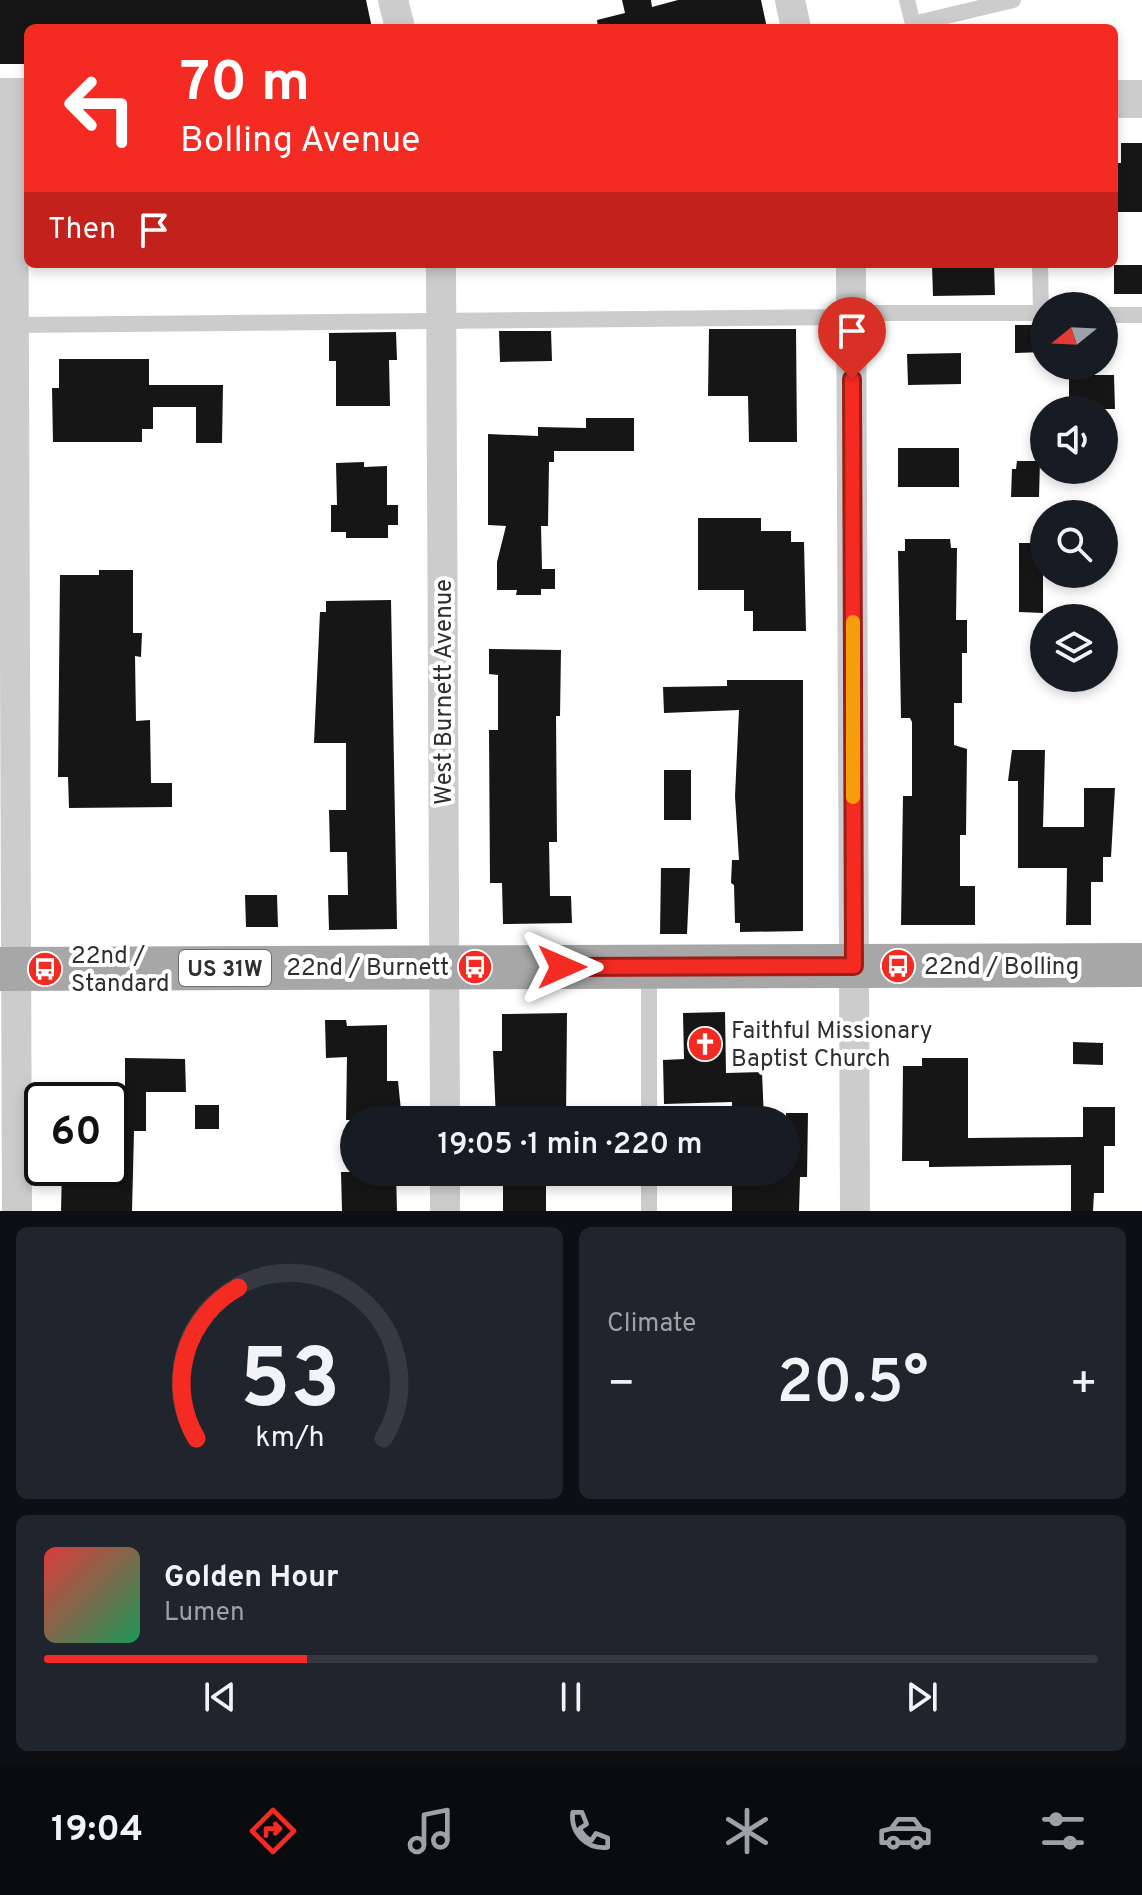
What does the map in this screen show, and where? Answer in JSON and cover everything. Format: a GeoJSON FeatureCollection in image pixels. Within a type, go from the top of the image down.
{"type":"FeatureCollection","features":[{"type":"Feature","properties":{"kind":"main road","name":"US 31W"},"geometry":{"type":"LineString","coordinates":[[8,969],[1142,965]]}},
{"type":"Feature","properties":{"kind":"street"},"geometry":{"type":"LineString","coordinates":[[393,0],[399,24]]}},
{"type":"Feature","properties":{"kind":"street"},"geometry":{"type":"LineString","coordinates":[[790,0],[795,24]]}},
{"type":"Feature","properties":{"kind":"street"},"geometry":{"type":"LineString","coordinates":[[14,97],[20,190],[7,524],[8,969],[17,1211]]}},
{"type":"Feature","properties":{"kind":"street"},"geometry":{"type":"LineString","coordinates":[[1118,99],[1142,99]]}},
{"type":"Feature","properties":{"kind":"street","name":"West Burnett Avenue"},"geometry":{"type":"LineString","coordinates":[[441,268],[445,1106]]}},
{"type":"Feature","properties":{"kind":"street"},"geometry":{"type":"LineString","coordinates":[[851,268],[855,1211]]}},
{"type":"Feature","properties":{"kind":"street"},"geometry":{"type":"LineString","coordinates":[[445,1186],[445,1211]]}},
{"type":"Feature","properties":{"kind":"lane"},"geometry":{"type":"LineString","coordinates":[[907,0],[913,24]]}},
{"type":"Feature","properties":{"kind":"lane"},"geometry":{"type":"LineString","coordinates":[[922,24],[1013,0]]}},
{"type":"Feature","properties":{"kind":"lane"},"geometry":{"type":"LineString","coordinates":[[1040,268],[1042,292]]}},
{"type":"Feature","properties":{"kind":"lane"},"geometry":{"type":"LineString","coordinates":[[14,325],[1030,313]]}},
{"type":"Feature","properties":{"kind":"lane"},"geometry":{"type":"LineString","coordinates":[[1118,315],[1142,315]]}},
{"type":"Feature","properties":{"kind":"lane"},"geometry":{"type":"LineString","coordinates":[[649,967],[649,1106]]}},
{"type":"Feature","properties":{"kind":"lane"},"geometry":{"type":"LineString","coordinates":[[649,1186],[649,1211]]}},
{"type":"Feature","properties":{"kind":"building"},"geometry":{"type":"Polygon","coordinates":[[[0,0],[366,0],[371,24],[24,24],[24,64],[0,64],[0,0]]]}},
{"type":"Feature","properties":{"kind":"building"},"geometry":{"type":"Polygon","coordinates":[[[622,0],[651,0],[652,7],[678,0],[761,0],[766,24],[598,24],[597,20],[625,13],[622,0]]]}},
{"type":"Feature","properties":{"kind":"building"},"geometry":{"type":"Polygon","coordinates":[[[1121,143],[1142,143],[1142,212],[1118,212],[1118,163],[1121,163],[1121,143]]]}},
{"type":"Feature","properties":{"kind":"building"},"geometry":{"type":"Polygon","coordinates":[[[1118,265],[1142,265],[1142,294],[1114,292],[1114,268],[1118,265]]]}},
{"type":"Feature","properties":{"kind":"building"},"geometry":{"type":"Polygon","coordinates":[[[932,268],[994,268],[995,295],[933,296],[932,268]]]}},
{"type":"Feature","properties":{"kind":"building"},"geometry":{"type":"Polygon","coordinates":[[[1015,325],[1030,325],[1030,352],[1015,353],[1015,325]]]}},
{"type":"Feature","properties":{"kind":"building"},"geometry":{"type":"Polygon","coordinates":[[[709,329],[796,329],[797,442],[749,442],[748,396],[708,396],[709,329]]]}},
{"type":"Feature","properties":{"kind":"building"},"geometry":{"type":"Polygon","coordinates":[[[499,331],[551,331],[552,361],[500,362],[499,331]]]}},
{"type":"Feature","properties":{"kind":"building"},"geometry":{"type":"Polygon","coordinates":[[[396,332],[397,360],[389,360],[390,406],[336,406],[336,361],[329,361],[329,333],[396,332]]]}},
{"type":"Feature","properties":{"kind":"building"},"geometry":{"type":"Polygon","coordinates":[[[961,353],[961,384],[908,385],[907,354],[961,353]]]}},
{"type":"Feature","properties":{"kind":"building"},"geometry":{"type":"Polygon","coordinates":[[[59,359],[149,359],[149,385],[223,385],[222,443],[196,443],[196,407],[153,407],[153,429],[142,429],[142,442],[53,442],[52,388],[59,388],[59,359]]]}},
{"type":"Feature","properties":{"kind":"building"},"geometry":{"type":"Polygon","coordinates":[[[1069,380],[1114,380],[1115,396],[1069,396],[1069,380]]]}},
{"type":"Feature","properties":{"kind":"building"},"geometry":{"type":"Polygon","coordinates":[[[586,418],[634,418],[634,451],[554,451],[554,462],[549,462],[548,526],[541,526],[542,569],[555,569],[555,589],[541,589],[541,595],[516,595],[517,590],[497,590],[497,562],[506,526],[488,525],[488,434],[538,436],[538,427],[586,428],[586,418]]]}},
{"type":"Feature","properties":{"kind":"building"},"geometry":{"type":"Polygon","coordinates":[[[898,448],[959,448],[959,487],[898,487],[898,448]]]}},
{"type":"Feature","properties":{"kind":"building"},"geometry":{"type":"Polygon","coordinates":[[[1017,461],[1030,461],[1030,484],[1039,484],[1039,497],[1011,497],[1012,469],[1016,469],[1017,461]]]}},
{"type":"Feature","properties":{"kind":"building"},"geometry":{"type":"Polygon","coordinates":[[[364,462],[364,467],[387,466],[387,505],[398,505],[398,525],[388,525],[388,538],[346,538],[346,532],[331,532],[331,505],[337,505],[336,463],[364,462]]]}},
{"type":"Feature","properties":{"kind":"building"},"geometry":{"type":"Polygon","coordinates":[[[698,518],[761,518],[761,531],[791,531],[791,542],[804,542],[806,631],[753,631],[753,611],[744,611],[744,590],[698,590],[698,518]]]}},
{"type":"Feature","properties":{"kind":"building"},"geometry":{"type":"Polygon","coordinates":[[[905,539],[950,539],[951,548],[957,548],[956,620],[967,620],[967,653],[962,653],[962,703],[954,703],[954,745],[967,749],[966,835],[960,835],[960,886],[975,886],[975,925],[901,925],[903,796],[912,796],[912,722],[910,718],[901,718],[898,551],[905,551],[905,539]]]}},
{"type":"Feature","properties":{"kind":"building"},"geometry":{"type":"Polygon","coordinates":[[[1019,543],[1030,543],[1030,588],[1043,588],[1043,604],[1030,604],[1030,612],[1019,612],[1019,543]]]}},
{"type":"Feature","properties":{"kind":"building"},"geometry":{"type":"Polygon","coordinates":[[[99,570],[133,570],[133,633],[142,633],[141,657],[135,656],[136,721],[150,720],[151,783],[172,783],[172,807],[69,808],[68,777],[58,777],[60,575],[99,575],[99,570]]]}},
{"type":"Feature","properties":{"kind":"building"},"geometry":{"type":"Polygon","coordinates":[[[391,600],[397,929],[329,930],[328,895],[348,895],[347,852],[330,852],[329,810],[346,810],[346,743],[314,743],[320,612],[326,612],[326,601],[391,600]]]}},
{"type":"Feature","properties":{"kind":"building"},"geometry":{"type":"Polygon","coordinates":[[[489,649],[561,650],[560,716],[556,716],[557,842],[549,842],[550,896],[571,896],[572,923],[503,924],[502,883],[490,883],[489,730],[498,730],[498,675],[489,674],[489,649]]]}},
{"type":"Feature","properties":{"kind":"building"},"geometry":{"type":"Polygon","coordinates":[[[727,680],[803,680],[803,931],[740,932],[740,923],[735,923],[734,885],[731,883],[732,860],[739,860],[735,796],[739,710],[664,713],[663,687],[727,686],[727,680]]]}},
{"type":"Feature","properties":{"kind":"building"},"geometry":{"type":"Polygon","coordinates":[[[1012,750],[1045,750],[1043,827],[1084,827],[1084,788],[1115,788],[1111,857],[1103,857],[1103,882],[1091,882],[1091,925],[1066,925],[1067,868],[1018,868],[1018,781],[1008,781],[1012,750]]]}},
{"type":"Feature","properties":{"kind":"building"},"geometry":{"type":"Polygon","coordinates":[[[664,770],[691,770],[691,820],[664,820],[664,770]]]}},
{"type":"Feature","properties":{"kind":"building"},"geometry":{"type":"Polygon","coordinates":[[[661,868],[690,868],[687,934],[660,934],[661,868]]]}},
{"type":"Feature","properties":{"kind":"building"},"geometry":{"type":"Polygon","coordinates":[[[245,895],[277,895],[278,927],[246,927],[245,895]]]}},
{"type":"Feature","properties":{"kind":"building","name":"Faithful Missionary Baptist Church"},"geometry":{"type":"Polygon","coordinates":[[[725,1012],[726,1073],[762,1072],[763,1106],[732,1106],[732,1102],[664,1104],[663,1060],[684,1059],[683,1013],[725,1012]]]}},
{"type":"Feature","properties":{"kind":"building"},"geometry":{"type":"Polygon","coordinates":[[[567,1013],[566,1106],[495,1106],[493,1051],[502,1051],[502,1014],[567,1013]]]}},
{"type":"Feature","properties":{"kind":"building"},"geometry":{"type":"Polygon","coordinates":[[[325,1020],[346,1020],[347,1026],[387,1025],[387,1081],[398,1081],[401,1106],[346,1106],[347,1057],[326,1058],[325,1020]]]}},
{"type":"Feature","properties":{"kind":"building"},"geometry":{"type":"Polygon","coordinates":[[[1073,1042],[1103,1043],[1103,1065],[1073,1064],[1073,1042]]]}},
{"type":"Feature","properties":{"kind":"building"},"geometry":{"type":"Polygon","coordinates":[[[125,1058],[185,1059],[186,1092],[146,1092],[146,1131],[134,1131],[132,1211],[61,1211],[62,1186],[128,1186],[128,1082],[125,1082],[125,1058]]]}},
{"type":"Feature","properties":{"kind":"building"},"geometry":{"type":"Polygon","coordinates":[[[922,1058],[968,1058],[968,1138],[1083,1137],[1083,1107],[1115,1107],[1115,1146],[1104,1146],[1104,1193],[1094,1193],[1093,1211],[1071,1211],[1071,1165],[929,1167],[929,1161],[902,1161],[903,1066],[922,1066],[922,1058]]]}},
{"type":"Feature","properties":{"kind":"building"},"geometry":{"type":"Polygon","coordinates":[[[195,1105],[219,1105],[219,1129],[195,1129],[195,1105]]]}},
{"type":"Feature","properties":{"kind":"building"},"geometry":{"type":"Polygon","coordinates":[[[800,1113],[808,1113],[807,1177],[800,1177],[800,1113]]]}},
{"type":"Feature","properties":{"kind":"building"},"geometry":{"type":"Polygon","coordinates":[[[341,1186],[396,1186],[397,1211],[342,1211],[341,1186]]]}},
{"type":"Feature","properties":{"kind":"building"},"geometry":{"type":"Polygon","coordinates":[[[503,1186],[546,1186],[546,1211],[503,1211],[503,1186]]]}},
{"type":"Feature","properties":{"kind":"building"},"geometry":{"type":"Polygon","coordinates":[[[732,1186],[800,1186],[799,1211],[732,1211],[732,1186]]]}},
{"type":"Feature","properties":{"kind":"slow traffic"},"geometry":{"type":"LineString","coordinates":[[853,622],[853,797]]}},
{"type":"Feature","properties":{"kind":"place","name":"22nd / Bolling"},"geometry":{"type":"Point","coordinates":[898,966]}},
{"type":"Feature","properties":{"kind":"place","name":"22nd / Burnett"},"geometry":{"type":"Point","coordinates":[475,967]}},
{"type":"Feature","properties":{"kind":"place","name":"22nd / Standard"},"geometry":{"type":"Point","coordinates":[45,969]}},
{"type":"Feature","properties":{"kind":"place","name":"Faithful Missionary Baptist Church"},"geometry":{"type":"Point","coordinates":[705,1044]}},
{"type":"Feature","properties":{"kind":"route"},"geometry":{"type":"LineString","coordinates":[[562,967],[854,966],[852,379]]}}]}
